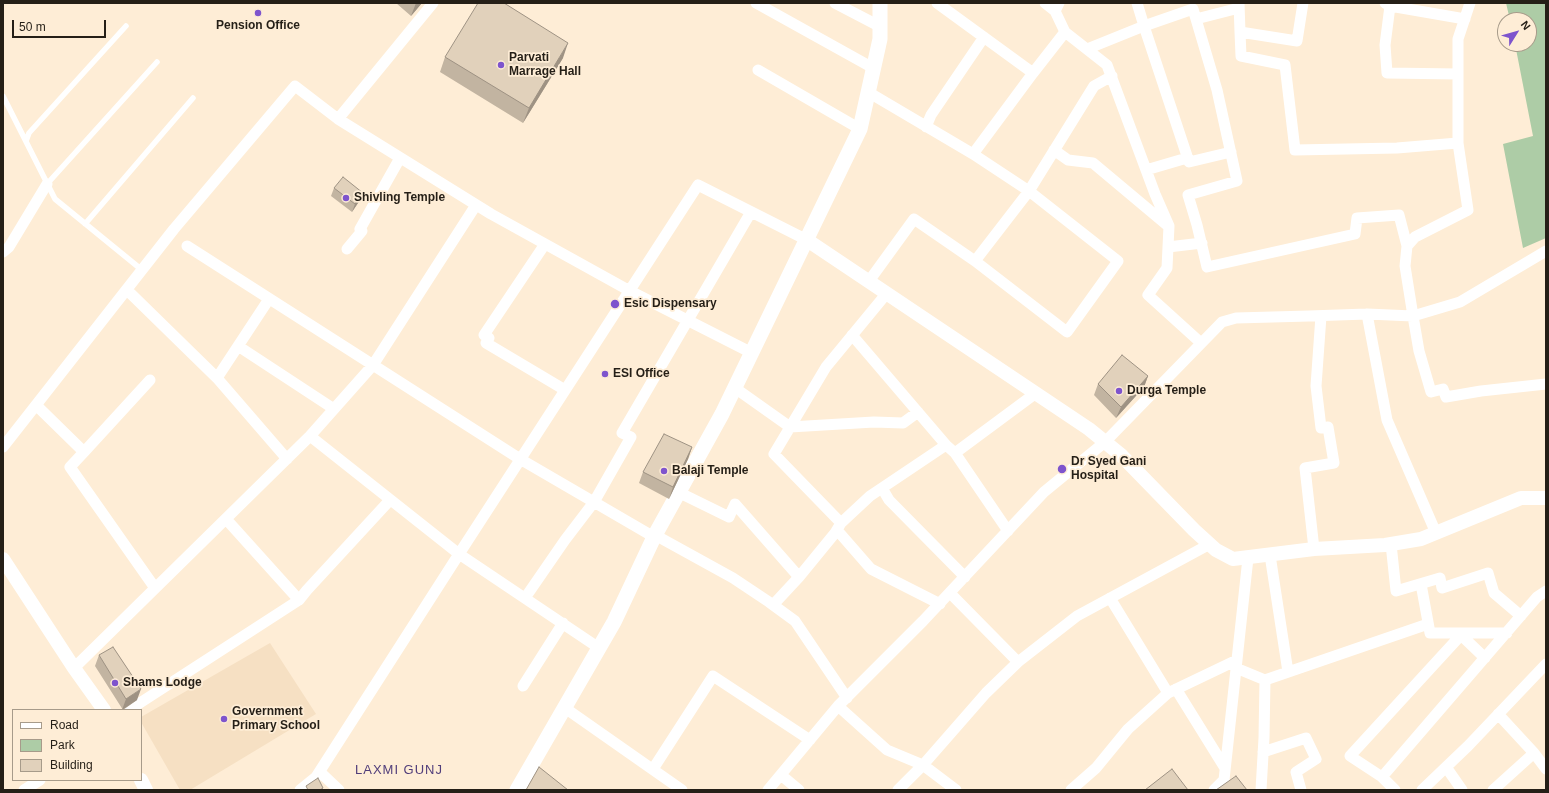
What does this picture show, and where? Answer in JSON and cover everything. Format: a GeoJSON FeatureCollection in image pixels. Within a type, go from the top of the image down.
{"type":"FeatureCollection","features":[{"type":"Feature","properties":{"kind":"main road"},"geometry":{"type":"LineString","coordinates":[[518,790],[614,622],[654,536],[722,414],[860,129],[880,39],[880,3]]}},
{"type":"Feature","properties":{"kind":"street"},"geometry":{"type":"LineString","coordinates":[[338,120],[433,3]]}},
{"type":"Feature","properties":{"kind":"street"},"geometry":{"type":"LineString","coordinates":[[756,3],[873,68]]}},
{"type":"Feature","properties":{"kind":"street"},"geometry":{"type":"LineString","coordinates":[[835,3],[881,27]]}},
{"type":"Feature","properties":{"kind":"street"},"geometry":{"type":"LineString","coordinates":[[937,3],[1033,74]]}},
{"type":"Feature","properties":{"kind":"street"},"geometry":{"type":"LineString","coordinates":[[1045,3],[1057,7],[1065,32],[1107,65],[1146,170],[1169,226],[1167,268],[1148,295],[1201,343]]}},
{"type":"Feature","properties":{"kind":"street"},"geometry":{"type":"LineString","coordinates":[[1137,3],[1189,162],[1231,152]]}},
{"type":"Feature","properties":{"kind":"street"},"geometry":{"type":"LineString","coordinates":[[1240,32],[1297,41],[1303,3]]}},
{"type":"Feature","properties":{"kind":"street"},"geometry":{"type":"LineString","coordinates":[[1407,246],[1415,238],[1468,210],[1458,143],[1458,39],[1470,3]]}},
{"type":"Feature","properties":{"kind":"street"},"geometry":{"type":"LineString","coordinates":[[1458,74],[1387,73],[1385,45],[1387,4],[1404,6],[1465,19]]}},
{"type":"Feature","properties":{"kind":"street"},"geometry":{"type":"LineString","coordinates":[[1196,19],[1239,6],[1241,56],[1285,65],[1295,150],[1397,148],[1458,143]]}},
{"type":"Feature","properties":{"kind":"street"},"geometry":{"type":"LineString","coordinates":[[1087,49],[1144,26],[1193,9],[1217,90],[1237,181],[1188,195],[1202,243],[1207,267],[1355,234],[1358,218],[1399,214],[1407,246],[1405,266],[1419,351],[1431,392],[1443,389],[1446,397],[1481,391],[1546,384]]}},
{"type":"Feature","properties":{"kind":"street"},"geometry":{"type":"LineString","coordinates":[[973,154],[1065,32]]}},
{"type":"Feature","properties":{"kind":"street"},"geometry":{"type":"LineString","coordinates":[[926,127],[931,115],[984,37]]}},
{"type":"Feature","properties":{"kind":"street"},"geometry":{"type":"LineString","coordinates":[[758,70],[860,129]]}},
{"type":"Feature","properties":{"kind":"street"},"geometry":{"type":"LineString","coordinates":[[975,261],[1029,191],[1094,86],[1112,76]]}},
{"type":"Feature","properties":{"kind":"street"},"geometry":{"type":"LineString","coordinates":[[3,447],[174,229],[295,86],[338,120],[476,205],[630,291],[752,353]]}},
{"type":"Feature","properties":{"kind":"street"},"geometry":{"type":"LineString","coordinates":[[868,92],[973,154],[1029,191],[1118,261],[1067,332],[975,261],[914,219],[869,281]]}},
{"type":"Feature","properties":{"kind":"street"},"geometry":{"type":"LineString","coordinates":[[1054,150],[1068,160],[1093,163],[1169,226]]}},
{"type":"Feature","properties":{"kind":"street"},"geometry":{"type":"LineString","coordinates":[[348,249],[362,231],[360,229],[400,158]]}},
{"type":"Feature","properties":{"kind":"street"},"geometry":{"type":"LineString","coordinates":[[1146,170],[1187,158]]}},
{"type":"Feature","properties":{"kind":"street"},"geometry":{"type":"LineString","coordinates":[[3,252],[9,247],[48,184]]}},
{"type":"Feature","properties":{"kind":"street"},"geometry":{"type":"LineString","coordinates":[[300,790],[320,772],[520,459],[698,185],[807,240],[1089,429],[1121,455],[1216,550],[1233,559],[1314,549],[1391,544],[1421,539],[1521,498],[1546,498]]}},
{"type":"Feature","properties":{"kind":"street"},"geometry":{"type":"LineString","coordinates":[[74,668],[310,436],[373,365],[476,205]]}},
{"type":"Feature","properties":{"kind":"street"},"geometry":{"type":"LineString","coordinates":[[525,598],[564,540],[594,502],[631,437],[622,433],[751,212]]}},
{"type":"Feature","properties":{"kind":"street"},"geometry":{"type":"LineString","coordinates":[[1168,247],[1202,243]]}},
{"type":"Feature","properties":{"kind":"street"},"geometry":{"type":"LineString","coordinates":[[545,244],[484,335],[489,338],[486,343],[565,390]]}},
{"type":"Feature","properties":{"kind":"street"},"geometry":{"type":"LineString","coordinates":[[187,246],[520,459],[654,536],[732,578],[773,605],[795,622],[847,698]]}},
{"type":"Feature","properties":{"kind":"street"},"geometry":{"type":"LineString","coordinates":[[768,790],[838,706],[940,604],[1044,492],[1105,442],[1222,322],[1236,318],[1367,314],[1413,316],[1460,302],[1546,251]]}},
{"type":"Feature","properties":{"kind":"street"},"geometry":{"type":"LineString","coordinates":[[126,290],[217,378],[287,459]]}},
{"type":"Feature","properties":{"kind":"street"},"geometry":{"type":"LineString","coordinates":[[886,292],[826,367],[774,454],[839,526],[871,569],[940,604]]}},
{"type":"Feature","properties":{"kind":"street"},"geometry":{"type":"LineString","coordinates":[[217,378],[269,299]]}},
{"type":"Feature","properties":{"kind":"street"},"geometry":{"type":"LineString","coordinates":[[1367,314],[1387,420],[1436,533]]}},
{"type":"Feature","properties":{"kind":"street"},"geometry":{"type":"LineString","coordinates":[[1314,549],[1305,468],[1334,463],[1328,427],[1321,428],[1316,386],[1321,316]]}},
{"type":"Feature","properties":{"kind":"street"},"geometry":{"type":"LineString","coordinates":[[852,335],[954,453],[1008,531]]}},
{"type":"Feature","properties":{"kind":"street"},"geometry":{"type":"LineString","coordinates":[[238,346],[334,409]]}},
{"type":"Feature","properties":{"kind":"street"},"geometry":{"type":"LineString","coordinates":[[150,380],[70,467],[155,588]]}},
{"type":"Feature","properties":{"kind":"street"},"geometry":{"type":"LineString","coordinates":[[735,388],[790,427],[874,422],[903,423],[918,412]]}},
{"type":"Feature","properties":{"kind":"street"},"geometry":{"type":"LineString","coordinates":[[954,453],[1036,393]]}},
{"type":"Feature","properties":{"kind":"street"},"geometry":{"type":"LineString","coordinates":[[36,405],[84,452]]}},
{"type":"Feature","properties":{"kind":"street"},"geometry":{"type":"LineString","coordinates":[[310,436],[459,554],[599,648]]}},
{"type":"Feature","properties":{"kind":"street"},"geometry":{"type":"LineString","coordinates":[[773,605],[799,577],[839,526],[870,496],[946,445]]}},
{"type":"Feature","properties":{"kind":"street"},"geometry":{"type":"LineString","coordinates":[[882,488],[889,500],[965,577]]}},
{"type":"Feature","properties":{"kind":"street"},"geometry":{"type":"LineString","coordinates":[[678,492],[729,517],[735,504],[799,577]]}},
{"type":"Feature","properties":{"kind":"street"},"geometry":{"type":"LineString","coordinates":[[132,709],[299,600],[390,500]]}},
{"type":"Feature","properties":{"kind":"street"},"geometry":{"type":"LineString","coordinates":[[226,519],[299,600]]}},
{"type":"Feature","properties":{"kind":"street"},"geometry":{"type":"LineString","coordinates":[[898,790],[923,765],[986,693],[1018,662],[1077,616],[1210,544]]}},
{"type":"Feature","properties":{"kind":"street"},"geometry":{"type":"LineString","coordinates":[[1391,544],[1396,591],[1440,578],[1442,588],[1488,573],[1494,593],[1521,616]]}},
{"type":"Feature","properties":{"kind":"street"},"geometry":{"type":"LineString","coordinates":[[1270,555],[1288,672]]}},
{"type":"Feature","properties":{"kind":"street"},"geometry":{"type":"LineString","coordinates":[[1214,790],[1224,780],[1248,558]]}},
{"type":"Feature","properties":{"kind":"street"},"geometry":{"type":"LineString","coordinates":[[3,559],[74,668],[103,709]]}},
{"type":"Feature","properties":{"kind":"street"},"geometry":{"type":"LineString","coordinates":[[1421,584],[1430,633],[1506,632]]}},
{"type":"Feature","properties":{"kind":"street"},"geometry":{"type":"LineString","coordinates":[[1382,777],[1506,632],[1537,597],[1546,591]]}},
{"type":"Feature","properties":{"kind":"street"},"geometry":{"type":"LineString","coordinates":[[950,593],[1018,662]]}},
{"type":"Feature","properties":{"kind":"street"},"geometry":{"type":"LineString","coordinates":[[1110,598],[1225,768]]}},
{"type":"Feature","properties":{"kind":"street"},"geometry":{"type":"LineString","coordinates":[[523,686],[562,623]]}},
{"type":"Feature","properties":{"kind":"street"},"geometry":{"type":"LineString","coordinates":[[1236,664],[1265,680],[1428,624]]}},
{"type":"Feature","properties":{"kind":"street"},"geometry":{"type":"LineString","coordinates":[[1395,790],[1382,777],[1350,756],[1461,635],[1485,658]]}},
{"type":"Feature","properties":{"kind":"street"},"geometry":{"type":"LineString","coordinates":[[1071,790],[1096,768],[1128,729],[1172,691],[1236,664]]}},
{"type":"Feature","properties":{"kind":"street"},"geometry":{"type":"LineString","coordinates":[[1422,790],[1546,664]]}},
{"type":"Feature","properties":{"kind":"street"},"geometry":{"type":"LineString","coordinates":[[653,769],[713,676],[810,740]]}},
{"type":"Feature","properties":{"kind":"street"},"geometry":{"type":"LineString","coordinates":[[1260,790],[1263,752],[1265,680]]}},
{"type":"Feature","properties":{"kind":"street"},"geometry":{"type":"LineString","coordinates":[[838,706],[887,750],[923,765],[956,790]]}},
{"type":"Feature","properties":{"kind":"street"},"geometry":{"type":"LineString","coordinates":[[565,708],[682,790]]}},
{"type":"Feature","properties":{"kind":"street"},"geometry":{"type":"LineString","coordinates":[[1498,714],[1539,754],[1546,769]]}},
{"type":"Feature","properties":{"kind":"street"},"geometry":{"type":"LineString","coordinates":[[1263,752],[1306,738],[1316,759],[1296,772],[1301,790]]}},
{"type":"Feature","properties":{"kind":"street"},"geometry":{"type":"LineString","coordinates":[[1493,790],[1539,754]]}},
{"type":"Feature","properties":{"kind":"street"},"geometry":{"type":"LineString","coordinates":[[1446,767],[1462,790]]}},
{"type":"Feature","properties":{"kind":"street"},"geometry":{"type":"LineString","coordinates":[[320,772],[339,790]]}},
{"type":"Feature","properties":{"kind":"street"},"geometry":{"type":"LineString","coordinates":[[781,775],[799,790]]}},
{"type":"Feature","properties":{"kind":"street"},"geometry":{"type":"LineString","coordinates":[[24,790],[38,781]]}},
{"type":"Feature","properties":{"kind":"street"},"geometry":{"type":"LineString","coordinates":[[141,781],[146,790]]}},
{"type":"Feature","properties":{"kind":"lane"},"geometry":{"type":"LineString","coordinates":[[26,141],[29,133],[126,26]]}},
{"type":"Feature","properties":{"kind":"lane"},"geometry":{"type":"LineString","coordinates":[[48,184],[157,62]]}},
{"type":"Feature","properties":{"kind":"lane"},"geometry":{"type":"LineString","coordinates":[[3,96],[55,200],[142,270]]}},
{"type":"Feature","properties":{"kind":"lane"},"geometry":{"type":"LineString","coordinates":[[85,224],[193,98]]}},
{"type":"Feature","properties":{"kind":"shaded area","name":"Government Primary School"},"geometry":{"type":"Polygon","coordinates":[[[270,643],[316,714],[190,790],[180,790],[142,724],[142,716],[270,643]]]}},
{"type":"Feature","properties":{"kind":"green space"},"geometry":{"type":"Polygon","coordinates":[[[1506,3],[1546,3],[1546,238],[1523,248],[1503,144],[1533,136],[1517,52],[1537,52],[1537,12],[1508,12],[1506,3]]]}},
{"type":"Feature","properties":{"kind":"building","name":"Parvati Marrage Hall"},"geometry":{"type":"Polygon","coordinates":[[[478,3],[504,3],[568,43],[529,108],[445,57],[478,3]]]}},
{"type":"Feature","properties":{"kind":"building"},"geometry":{"type":"Polygon","coordinates":[[[343,177],[363,193],[355,204],[334,188],[343,177]]]}},
{"type":"Feature","properties":{"kind":"building","name":"Durga Temple"},"geometry":{"type":"Polygon","coordinates":[[[1122,355],[1148,376],[1121,407],[1098,384],[1122,355]]]}},
{"type":"Feature","properties":{"kind":"building","name":"Balaji Temple"},"geometry":{"type":"Polygon","coordinates":[[[664,434],[692,447],[673,487],[643,472],[664,434]]]}},
{"type":"Feature","properties":{"kind":"building"},"geometry":{"type":"Polygon","coordinates":[[[113,647],[141,689],[126,699],[99,655],[113,647]]]}},
{"type":"Feature","properties":{"kind":"building"},"geometry":{"type":"Polygon","coordinates":[[[539,767],[568,790],[526,790],[539,767]]]}},
{"type":"Feature","properties":{"kind":"building"},"geometry":{"type":"Polygon","coordinates":[[[1172,769],[1188,790],[1145,790],[1172,769]]]}},
{"type":"Feature","properties":{"kind":"building"},"geometry":{"type":"Polygon","coordinates":[[[1236,776],[1247,790],[1216,790],[1236,776]]]}},
{"type":"Feature","properties":{"kind":"building"},"geometry":{"type":"Polygon","coordinates":[[[318,778],[323,788],[320,790],[308,790],[306,786],[318,778]]]}},
{"type":"Feature","properties":{"kind":"place","name":"Pension Office"},"geometry":{"type":"Point","coordinates":[258,13]}},
{"type":"Feature","properties":{"kind":"place","name":"Parvati Marrage Hall"},"geometry":{"type":"Point","coordinates":[501,65]}},
{"type":"Feature","properties":{"kind":"place","name":"Shivling Temple"},"geometry":{"type":"Point","coordinates":[346,198]}},
{"type":"Feature","properties":{"kind":"place","name":"Esic Dispensary"},"geometry":{"type":"Point","coordinates":[615,304]}},
{"type":"Feature","properties":{"kind":"place","name":"ESI Office"},"geometry":{"type":"Point","coordinates":[605,374]}},
{"type":"Feature","properties":{"kind":"place","name":"Durga Temple"},"geometry":{"type":"Point","coordinates":[1119,391]}},
{"type":"Feature","properties":{"kind":"place","name":"Dr Syed Gani Hospital"},"geometry":{"type":"Point","coordinates":[1062,469]}},
{"type":"Feature","properties":{"kind":"place","name":"Balaji Temple"},"geometry":{"type":"Point","coordinates":[664,471]}},
{"type":"Feature","properties":{"kind":"place","name":"Shams Lodge"},"geometry":{"type":"Point","coordinates":[115,683]}},
{"type":"Feature","properties":{"kind":"place","name":"Government Primary School"},"geometry":{"type":"Point","coordinates":[224,719]}},
{"type":"Feature","properties":{"kind":"district","name":"LAXMI GUNJ"},"geometry":{"type":"Point","coordinates":[399,770]}}]}
